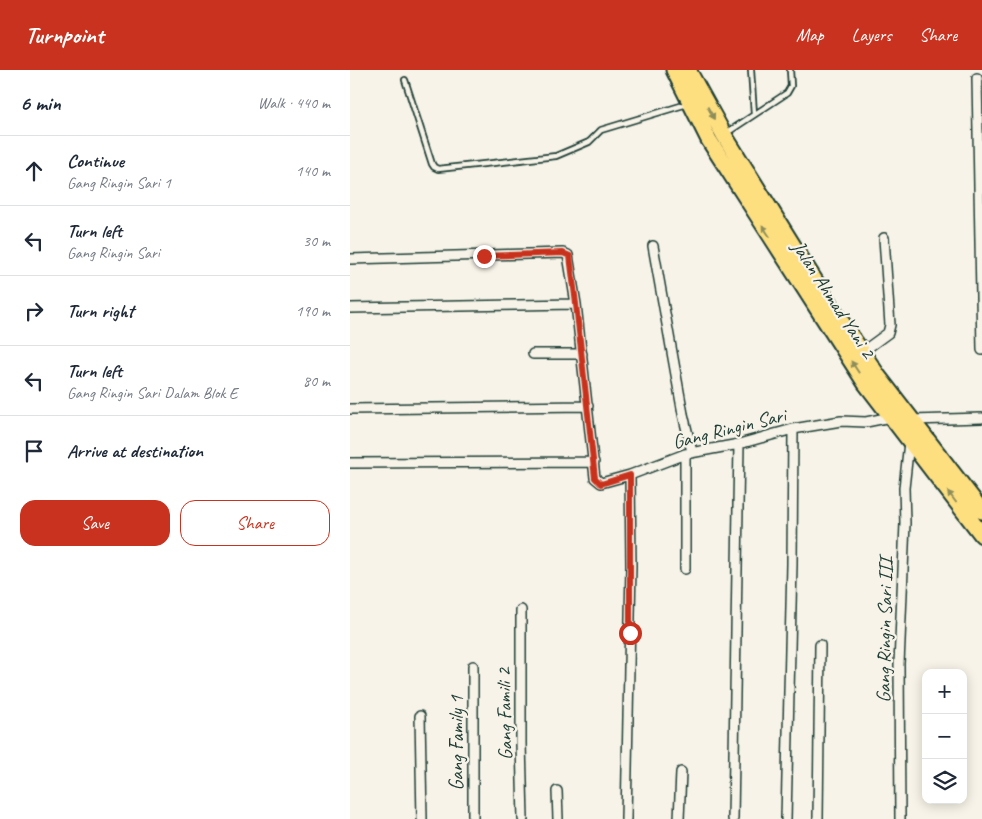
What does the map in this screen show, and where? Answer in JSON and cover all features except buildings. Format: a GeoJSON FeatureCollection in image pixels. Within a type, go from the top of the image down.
{"type":"FeatureCollection","features":[{"type":"Feature","properties":{"kind":"highway","name":"Jalan Ahmad Yani 2"},"geometry":{"type":"LineString","coordinates":[[674,70],[709,140],[866,384],[982,536]]}},
{"type":"Feature","properties":{"kind":"highway","name":"Jalan Ahmad Yani 2"},"geometry":{"type":"LineString","coordinates":[[688,70],[724,135],[830,305],[912,420],[982,511]]}},
{"type":"Feature","properties":{"kind":"street"},"geometry":{"type":"LineString","coordinates":[[977,78],[982,350]]}},
{"type":"Feature","properties":{"kind":"street"},"geometry":{"type":"LineString","coordinates":[[862,352],[888,333],[890,325],[884,238]]}},
{"type":"Feature","properties":{"kind":"street"},"geometry":{"type":"LineString","coordinates":[[654,246],[683,414],[687,456],[685,569]]}},
{"type":"Feature","properties":{"kind":"street"},"geometry":{"type":"LineString","coordinates":[[350,259],[563,253],[570,256],[594,462],[350,463]]}},
{"type":"Feature","properties":{"kind":"street"},"geometry":{"type":"LineString","coordinates":[[350,308],[576,304]]}},
{"type":"Feature","properties":{"kind":"street"},"geometry":{"type":"LineString","coordinates":[[533,354],[582,354]]}},
{"type":"Feature","properties":{"kind":"street"},"geometry":{"type":"LineString","coordinates":[[350,409],[588,406]]}},
{"type":"Feature","properties":{"kind":"street","name":"Gang Ringin Sari"},"geometry":{"type":"LineString","coordinates":[[594,462],[595,478],[599,483],[687,456],[739,444],[841,421],[866,422],[891,417]]}},
{"type":"Feature","properties":{"kind":"street"},"geometry":{"type":"LineString","coordinates":[[912,420],[982,418]]}},
{"type":"Feature","properties":{"kind":"street"},"geometry":{"type":"LineString","coordinates":[[786,819],[792,574],[793,432]]}},
{"type":"Feature","properties":{"kind":"street","name":"Gang Ringin Sari III"},"geometry":{"type":"LineString","coordinates":[[900,819],[899,664],[905,523],[904,488],[909,442]]}},
{"type":"Feature","properties":{"kind":"street"},"geometry":{"type":"LineString","coordinates":[[733,819],[739,444]]}},
{"type":"Feature","properties":{"kind":"street"},"geometry":{"type":"LineString","coordinates":[[626,819],[631,566],[630,475]]}},
{"type":"Feature","properties":{"kind":"street","name":"Gang Famili 2"},"geometry":{"type":"LineString","coordinates":[[521,610],[523,819]]}},
{"type":"Feature","properties":{"kind":"street"},"geometry":{"type":"LineString","coordinates":[[818,819],[820,646]]}},
{"type":"Feature","properties":{"kind":"street","name":"Gang Family 1"},"geometry":{"type":"LineString","coordinates":[[473,666],[473,819]]}},
{"type":"Feature","properties":{"kind":"street"},"geometry":{"type":"LineString","coordinates":[[420,716],[422,819]]}},
{"type":"Feature","properties":{"kind":"street"},"geometry":{"type":"LineString","coordinates":[[679,819],[680,772]]}},
{"type":"Feature","properties":{"kind":"street"},"geometry":{"type":"LineString","coordinates":[[556,791],[558,819]]}},
{"type":"Feature","properties":{"kind":"lane"},"geometry":{"type":"LineString","coordinates":[[751,70],[754,114]]}},
{"type":"Feature","properties":{"kind":"lane"},"geometry":{"type":"LineString","coordinates":[[724,135],[787,93],[791,86],[790,70]]}},
{"type":"Feature","properties":{"kind":"lane"},"geometry":{"type":"LineString","coordinates":[[405,80],[432,164],[438,169],[556,156],[589,142],[601,130],[691,103]]}},
{"type":"Feature","properties":{"kind":"route"},"geometry":{"type":"LineString","coordinates":[[484,256],[563,253],[570,256],[595,478],[601,484],[630,475],[630,633]]}}]}
